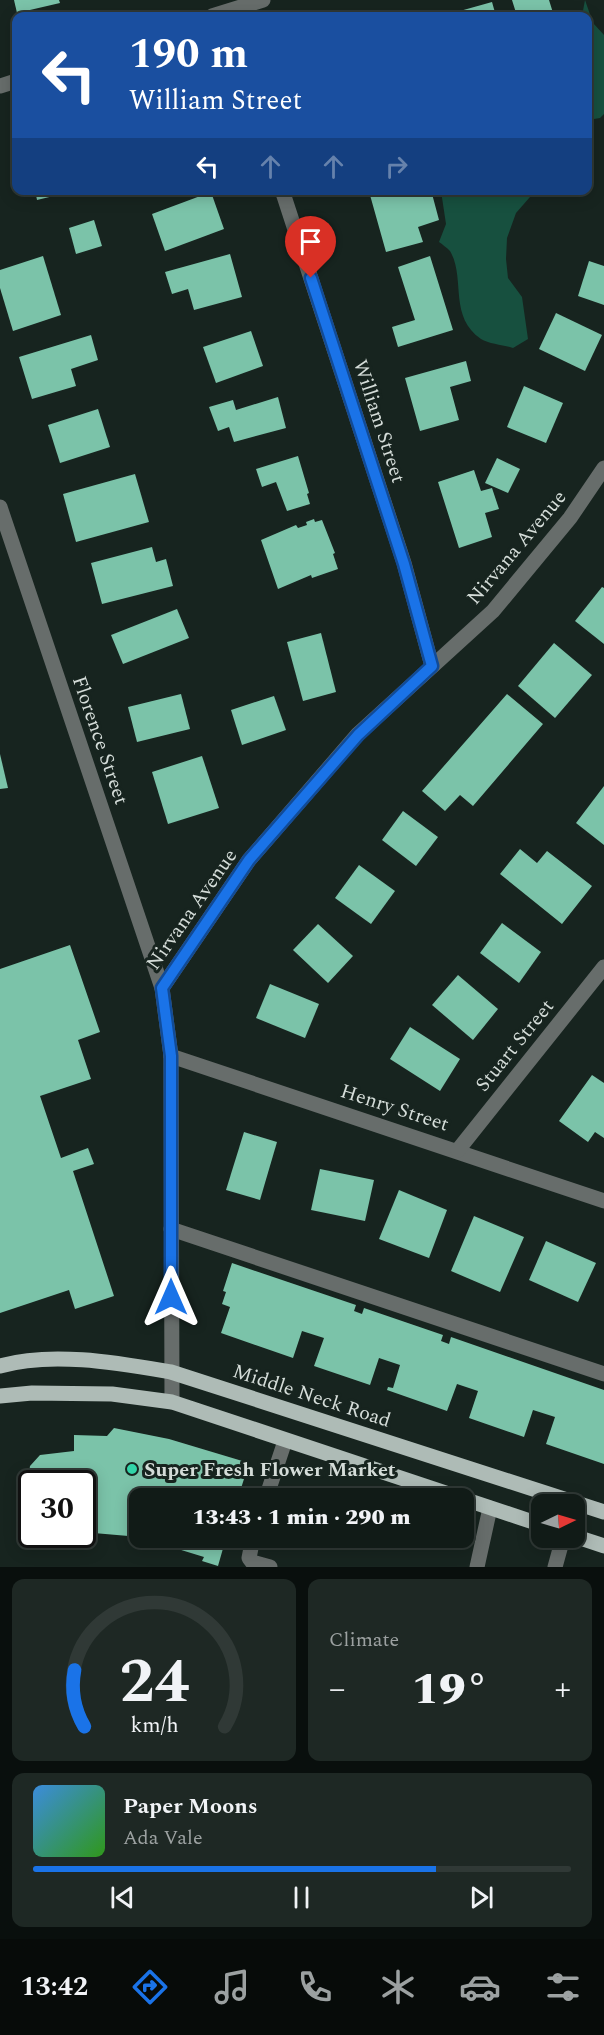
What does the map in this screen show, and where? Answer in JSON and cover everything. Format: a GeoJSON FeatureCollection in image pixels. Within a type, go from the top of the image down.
{"type":"FeatureCollection","features":[{"type":"Feature","properties":{"kind":"main road","name":"Middle Neck Road"},"geometry":{"type":"LineString","coordinates":[[0,1366],[15,1362],[100,1360],[171,1372],[604,1512]]}},
{"type":"Feature","properties":{"kind":"main road"},"geometry":{"type":"LineString","coordinates":[[0,1396],[32,1393],[112,1394],[172,1402],[428,1488]]}},
{"type":"Feature","properties":{"kind":"main road"},"geometry":{"type":"LineString","coordinates":[[474,1503],[531,1521]]}},
{"type":"Feature","properties":{"kind":"main road"},"geometry":{"type":"LineString","coordinates":[[585,1540],[604,1546]]}},
{"type":"Feature","properties":{"kind":"street"},"geometry":{"type":"LineString","coordinates":[[218,12],[263,0]]}},
{"type":"Feature","properties":{"kind":"street","name":"William Street"},"geometry":{"type":"LineString","coordinates":[[284,195],[404,564],[432,666]]}},
{"type":"Feature","properties":{"kind":"street","name":"Nirvana Avenue"},"geometry":{"type":"LineString","coordinates":[[172,1402],[171,1056],[162,988],[249,860],[358,735],[493,611],[570,519],[604,468]]}},
{"type":"Feature","properties":{"kind":"street","name":"Florence Street"},"geometry":{"type":"LineString","coordinates":[[0,507],[162,988]]}},
{"type":"Feature","properties":{"kind":"street","name":"Stuart Street"},"geometry":{"type":"LineString","coordinates":[[458,1150],[604,967]]}},
{"type":"Feature","properties":{"kind":"street","name":"Henry Street"},"geometry":{"type":"LineString","coordinates":[[171,1056],[458,1150],[604,1201]]}},
{"type":"Feature","properties":{"kind":"street"},"geometry":{"type":"LineString","coordinates":[[171,1229],[604,1374]]}},
{"type":"Feature","properties":{"kind":"street"},"geometry":{"type":"LineString","coordinates":[[269,1488],[285,1441]]}},
{"type":"Feature","properties":{"kind":"street"},"geometry":{"type":"LineString","coordinates":[[477,1567],[490,1508]]}},
{"type":"Feature","properties":{"kind":"street"},"geometry":{"type":"LineString","coordinates":[[251,1548],[249,1558],[252,1562],[270,1567]]}},
{"type":"Feature","properties":{"kind":"street"},"geometry":{"type":"LineString","coordinates":[[555,1567],[560,1548]]}},
{"type":"Feature","properties":{"kind":"green space"},"geometry":{"type":"Polygon","coordinates":[[[585,0],[589,12],[583,12],[585,0]]]}},
{"type":"Feature","properties":{"kind":"green space"},"geometry":{"type":"Polygon","coordinates":[[[592,20],[604,35],[604,114],[600,118],[592,119],[592,20]]]}},
{"type":"Feature","properties":{"kind":"green space"},"geometry":{"type":"Polygon","coordinates":[[[442,195],[551,195],[530,197],[516,213],[507,238],[508,278],[522,297],[528,339],[513,348],[481,339],[471,330],[464,319],[461,308],[455,262],[450,251],[439,242],[446,224],[442,195]]]}},
{"type":"Feature","properties":{"kind":"building"},"geometry":{"type":"Polygon","coordinates":[[[14,0],[59,0],[60,3],[21,12],[17,12],[14,0]]]}},
{"type":"Feature","properties":{"kind":"building"},"geometry":{"type":"Polygon","coordinates":[[[512,0],[549,0],[553,12],[516,12],[512,0]]]}},
{"type":"Feature","properties":{"kind":"building"},"geometry":{"type":"Polygon","coordinates":[[[492,2],[495,12],[456,12],[492,2]]]}},
{"type":"Feature","properties":{"kind":"building"},"geometry":{"type":"Polygon","coordinates":[[[36,195],[58,195],[37,200],[36,195]]]}},
{"type":"Feature","properties":{"kind":"building"},"geometry":{"type":"Polygon","coordinates":[[[203,195],[212,195],[224,229],[165,251],[152,214],[203,195]]]}},
{"type":"Feature","properties":{"kind":"building"},"geometry":{"type":"Polygon","coordinates":[[[370,195],[432,195],[439,220],[418,227],[423,242],[386,252],[370,195]]]}},
{"type":"Feature","properties":{"kind":"building"},"geometry":{"type":"Polygon","coordinates":[[[94,220],[102,246],[76,254],[69,228],[94,220]]]}},
{"type":"Feature","properties":{"kind":"building"},"geometry":{"type":"Polygon","coordinates":[[[230,254],[242,297],[194,310],[188,289],[172,294],[165,272],[230,254]]]}},
{"type":"Feature","properties":{"kind":"building"},"geometry":{"type":"Polygon","coordinates":[[[43,256],[61,315],[13,331],[0,288],[0,270],[43,256]]]}},
{"type":"Feature","properties":{"kind":"building"},"geometry":{"type":"Polygon","coordinates":[[[430,256],[453,330],[398,347],[392,327],[415,320],[398,267],[430,256]]]}},
{"type":"Feature","properties":{"kind":"building"},"geometry":{"type":"Polygon","coordinates":[[[589,261],[604,266],[604,305],[578,296],[589,261]]]}},
{"type":"Feature","properties":{"kind":"building"},"geometry":{"type":"Polygon","coordinates":[[[556,313],[602,335],[585,371],[539,349],[556,313]]]}},
{"type":"Feature","properties":{"kind":"building"},"geometry":{"type":"Polygon","coordinates":[[[251,331],[263,366],[216,383],[203,347],[251,331]]]}},
{"type":"Feature","properties":{"kind":"building"},"geometry":{"type":"Polygon","coordinates":[[[91,335],[98,360],[71,369],[76,386],[32,399],[19,357],[91,335]]]}},
{"type":"Feature","properties":{"kind":"building"},"geometry":{"type":"Polygon","coordinates":[[[466,361],[471,381],[450,387],[459,420],[420,431],[405,378],[466,361]]]}},
{"type":"Feature","properties":{"kind":"building"},"geometry":{"type":"Polygon","coordinates":[[[524,386],[563,403],[546,443],[507,427],[524,386]]]}},
{"type":"Feature","properties":{"kind":"building"},"geometry":{"type":"Polygon","coordinates":[[[278,397],[286,428],[234,442],[229,427],[218,431],[209,407],[233,400],[236,410],[278,397]]]}},
{"type":"Feature","properties":{"kind":"building"},"geometry":{"type":"Polygon","coordinates":[[[98,409],[110,447],[60,463],[48,425],[98,409]]]}},
{"type":"Feature","properties":{"kind":"building"},"geometry":{"type":"Polygon","coordinates":[[[298,456],[310,504],[287,511],[276,482],[262,487],[256,469],[298,456]]]}},
{"type":"Feature","properties":{"kind":"building"},"geometry":{"type":"Polygon","coordinates":[[[497,458],[520,469],[508,493],[485,483],[497,458]]]}},
{"type":"Feature","properties":{"kind":"building"},"geometry":{"type":"Polygon","coordinates":[[[474,470],[481,491],[492,488],[499,509],[485,513],[492,537],[459,548],[438,482],[474,470]]]}},
{"type":"Feature","properties":{"kind":"building"},"geometry":{"type":"Polygon","coordinates":[[[135,474],[149,522],[76,542],[63,494],[135,474]]]}},
{"type":"Feature","properties":{"kind":"building"},"geometry":{"type":"Polygon","coordinates":[[[314,519],[315,522],[322,520],[335,553],[333,554],[338,569],[312,578],[311,575],[278,589],[261,540],[296,525],[298,528],[307,525],[306,522],[314,519]]]}},
{"type":"Feature","properties":{"kind":"building"},"geometry":{"type":"Polygon","coordinates":[[[152,547],[156,562],[166,559],[173,586],[102,604],[91,563],[152,547]]]}},
{"type":"Feature","properties":{"kind":"building"},"geometry":{"type":"Polygon","coordinates":[[[602,587],[604,588],[604,644],[575,621],[602,587]]]}},
{"type":"Feature","properties":{"kind":"building"},"geometry":{"type":"Polygon","coordinates":[[[177,609],[189,638],[123,664],[111,635],[177,609]]]}},
{"type":"Feature","properties":{"kind":"building"},"geometry":{"type":"Polygon","coordinates":[[[321,633],[336,692],[303,701],[287,642],[321,633]]]}},
{"type":"Feature","properties":{"kind":"building"},"geometry":{"type":"Polygon","coordinates":[[[554,643],[592,675],[555,718],[518,686],[554,643]]]}},
{"type":"Feature","properties":{"kind":"building"},"geometry":{"type":"Polygon","coordinates":[[[181,694],[190,729],[137,742],[128,707],[181,694]]]}},
{"type":"Feature","properties":{"kind":"building"},"geometry":{"type":"Polygon","coordinates":[[[507,694],[543,724],[473,806],[460,795],[445,811],[422,791],[507,694]]]}},
{"type":"Feature","properties":{"kind":"building"},"geometry":{"type":"Polygon","coordinates":[[[274,696],[286,730],[242,745],[231,710],[274,696]]]}},
{"type":"Feature","properties":{"kind":"building"},"geometry":{"type":"Polygon","coordinates":[[[0,754],[8,788],[0,789],[0,754]]]}},
{"type":"Feature","properties":{"kind":"building"},"geometry":{"type":"Polygon","coordinates":[[[202,756],[219,808],[168,824],[152,772],[202,756]]]}},
{"type":"Feature","properties":{"kind":"building"},"geometry":{"type":"Polygon","coordinates":[[[604,786],[604,845],[576,823],[604,786]]]}},
{"type":"Feature","properties":{"kind":"building"},"geometry":{"type":"Polygon","coordinates":[[[403,811],[438,837],[416,866],[382,840],[403,811]]]}},
{"type":"Feature","properties":{"kind":"building"},"geometry":{"type":"Polygon","coordinates":[[[520,849],[537,863],[547,851],[592,886],[562,924],[500,874],[520,849]]]}},
{"type":"Feature","properties":{"kind":"building"},"geometry":{"type":"Polygon","coordinates":[[[359,865],[395,891],[371,924],[335,898],[359,865]]]}},
{"type":"Feature","properties":{"kind":"building"},"geometry":{"type":"Polygon","coordinates":[[[502,923],[541,952],[519,983],[480,953],[502,923]]]}},
{"type":"Feature","properties":{"kind":"building"},"geometry":{"type":"Polygon","coordinates":[[[318,924],[353,956],[328,983],[293,950],[318,924]]]}},
{"type":"Feature","properties":{"kind":"building"},"geometry":{"type":"Polygon","coordinates":[[[70,945],[100,1032],[78,1040],[91,1079],[40,1096],[61,1158],[88,1148],[94,1164],[73,1171],[114,1296],[75,1309],[69,1290],[0,1313],[0,969],[70,945]]]}},
{"type":"Feature","properties":{"kind":"building"},"geometry":{"type":"Polygon","coordinates":[[[458,975],[498,1009],[473,1040],[432,1005],[458,975]]]}},
{"type":"Feature","properties":{"kind":"building"},"geometry":{"type":"Polygon","coordinates":[[[270,984],[319,1004],[305,1038],[256,1018],[270,984]]]}},
{"type":"Feature","properties":{"kind":"building"},"geometry":{"type":"Polygon","coordinates":[[[410,1027],[460,1059],[440,1091],[390,1059],[410,1027]]]}},
{"type":"Feature","properties":{"kind":"building"},"geometry":{"type":"Polygon","coordinates":[[[592,1075],[604,1083],[604,1138],[595,1132],[588,1142],[559,1121],[592,1075]]]}},
{"type":"Feature","properties":{"kind":"building"},"geometry":{"type":"Polygon","coordinates":[[[244,1132],[277,1142],[260,1200],[226,1190],[244,1132]]]}},
{"type":"Feature","properties":{"kind":"building"},"geometry":{"type":"Polygon","coordinates":[[[320,1169],[374,1180],[365,1221],[311,1210],[320,1169]]]}},
{"type":"Feature","properties":{"kind":"building"},"geometry":{"type":"Polygon","coordinates":[[[399,1190],[447,1210],[429,1258],[379,1239],[399,1190]]]}},
{"type":"Feature","properties":{"kind":"building"},"geometry":{"type":"Polygon","coordinates":[[[474,1216],[524,1237],[500,1292],[451,1271],[474,1216]]]}},
{"type":"Feature","properties":{"kind":"building"},"geometry":{"type":"Polygon","coordinates":[[[546,1241],[596,1263],[578,1302],[529,1280],[546,1241]]]}},
{"type":"Feature","properties":{"kind":"building"},"geometry":{"type":"Polygon","coordinates":[[[232,1263],[356,1305],[354,1311],[362,1314],[364,1308],[443,1335],[441,1341],[449,1344],[451,1337],[604,1390],[604,1464],[546,1444],[555,1417],[533,1410],[524,1437],[469,1418],[478,1391],[457,1384],[447,1411],[387,1390],[388,1387],[393,1388],[400,1365],[379,1358],[370,1385],[314,1366],[324,1338],[302,1331],[293,1358],[221,1333],[230,1307],[222,1304],[226,1292],[223,1291],[232,1263]]]}},
{"type":"Feature","properties":{"kind":"building"},"geometry":{"type":"Polygon","coordinates":[[[114,1428],[169,1439],[249,1463],[241,1488],[129,1488],[129,1536],[96,1533],[96,1470],[29,1470],[30,1466],[40,1455],[74,1451],[74,1435],[107,1436],[114,1428]]]}},
{"type":"Feature","properties":{"kind":"building"},"geometry":{"type":"Polygon","coordinates":[[[175,1548],[223,1548],[218,1566],[202,1561],[204,1557],[175,1548]]]}},
{"type":"Feature","properties":{"kind":"place","name":"Super Fresh Flower Market"},"geometry":{"type":"Point","coordinates":[132,1469]}},
{"type":"Feature","properties":{"kind":"route"},"geometry":{"type":"LineString","coordinates":[[171,1297],[171,1056],[162,988],[249,860],[358,735],[432,666],[404,564],[311,278]]}}]}
